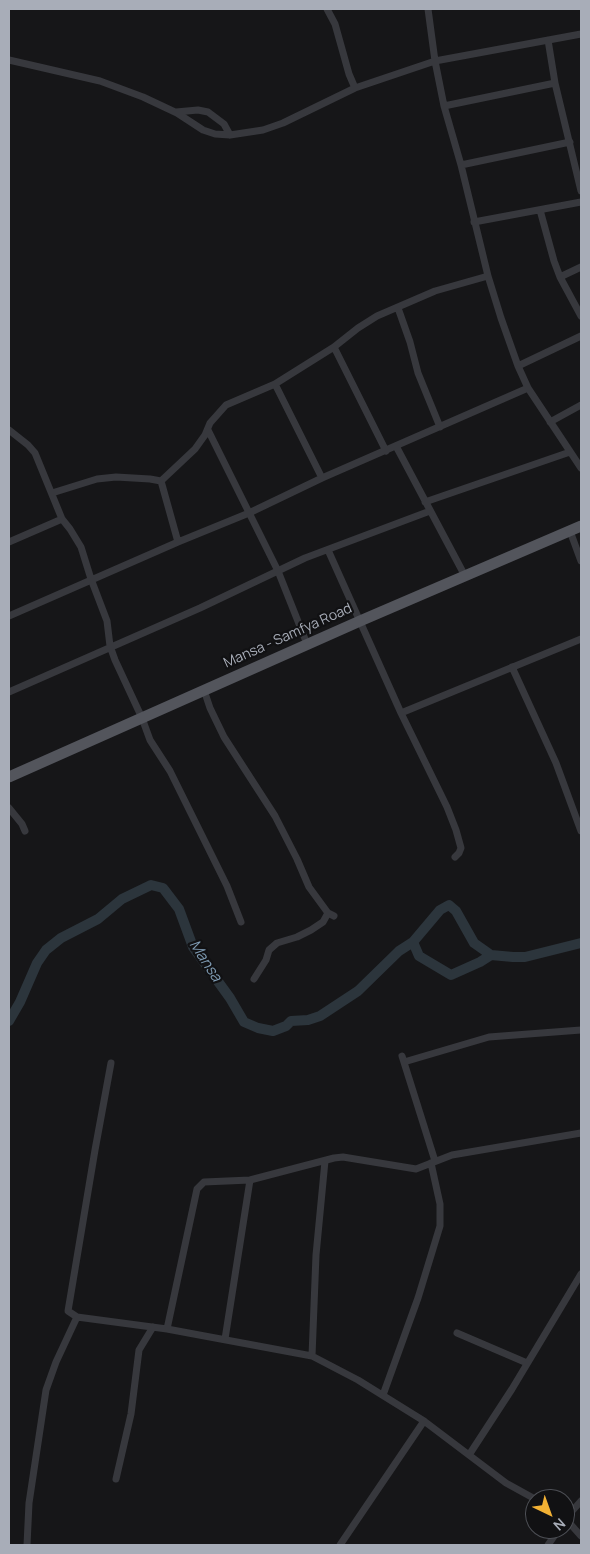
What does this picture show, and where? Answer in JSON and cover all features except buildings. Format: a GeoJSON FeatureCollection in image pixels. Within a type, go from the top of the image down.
{"type":"FeatureCollection","features":[{"type":"Feature","properties":{"kind":"main road","name":"Mansa - Samfya Road"},"geometry":{"type":"LineString","coordinates":[[9,777],[307,644],[581,526]]}},
{"type":"Feature","properties":{"kind":"street"},"geometry":{"type":"LineString","coordinates":[[327,9],[335,24],[349,74],[355,88]]}},
{"type":"Feature","properties":{"kind":"street"},"geometry":{"type":"LineString","coordinates":[[428,9],[435,61],[444,106],[461,165],[488,276],[518,366],[528,388],[581,468]]}},
{"type":"Feature","properties":{"kind":"street"},"geometry":{"type":"LineString","coordinates":[[9,60],[100,81],[176,112],[203,130],[216,134],[230,135],[263,130],[283,123],[355,88],[435,61],[581,34]]}},
{"type":"Feature","properties":{"kind":"street"},"geometry":{"type":"LineString","coordinates":[[548,40],[555,83],[581,192]]}},
{"type":"Feature","properties":{"kind":"street"},"geometry":{"type":"LineString","coordinates":[[444,106],[555,83]]}},
{"type":"Feature","properties":{"kind":"street"},"geometry":{"type":"LineString","coordinates":[[176,112],[198,110],[208,112],[224,124],[230,135]]}},
{"type":"Feature","properties":{"kind":"street"},"geometry":{"type":"LineString","coordinates":[[461,165],[570,142]]}},
{"type":"Feature","properties":{"kind":"street"},"geometry":{"type":"LineString","coordinates":[[474,222],[581,202]]}},
{"type":"Feature","properties":{"kind":"street"},"geometry":{"type":"LineString","coordinates":[[540,210],[554,262],[581,316]]}},
{"type":"Feature","properties":{"kind":"street"},"geometry":{"type":"LineString","coordinates":[[560,277],[581,267]]}},
{"type":"Feature","properties":{"kind":"street"},"geometry":{"type":"LineString","coordinates":[[160,481],[195,449],[208,430],[210,423],[226,406],[275,384],[334,347],[377,316],[435,291],[488,276]]}},
{"type":"Feature","properties":{"kind":"street"},"geometry":{"type":"LineString","coordinates":[[398,308],[418,373],[440,427]]}},
{"type":"Feature","properties":{"kind":"street"},"geometry":{"type":"LineString","coordinates":[[518,366],[581,336]]}},
{"type":"Feature","properties":{"kind":"street"},"geometry":{"type":"LineString","coordinates":[[334,347],[386,451]]}},
{"type":"Feature","properties":{"kind":"street"},"geometry":{"type":"LineString","coordinates":[[275,384],[322,478]]}},
{"type":"Feature","properties":{"kind":"street"},"geometry":{"type":"LineString","coordinates":[[9,616],[91,579],[249,513],[322,478],[528,388]]}},
{"type":"Feature","properties":{"kind":"street"},"geometry":{"type":"LineString","coordinates":[[550,422],[581,405]]}},
{"type":"Feature","properties":{"kind":"street"},"geometry":{"type":"LineString","coordinates":[[208,430],[278,571],[307,644]]}},
{"type":"Feature","properties":{"kind":"street"},"geometry":{"type":"LineString","coordinates":[[10,433],[28,445],[34,453],[62,519],[81,547],[107,621],[110,646],[115,660],[150,740],[170,771],[227,886],[241,922]]}},
{"type":"Feature","properties":{"kind":"street"},"geometry":{"type":"LineString","coordinates":[[396,446],[465,576]]}},
{"type":"Feature","properties":{"kind":"street"},"geometry":{"type":"LineString","coordinates":[[425,502],[570,452]]}},
{"type":"Feature","properties":{"kind":"street"},"geometry":{"type":"LineString","coordinates":[[52,493],[97,479],[116,477],[150,478],[160,481]]}},
{"type":"Feature","properties":{"kind":"street"},"geometry":{"type":"LineString","coordinates":[[160,481],[178,542]]}},
{"type":"Feature","properties":{"kind":"street"},"geometry":{"type":"LineString","coordinates":[[9,692],[200,608],[305,558],[430,511]]}},
{"type":"Feature","properties":{"kind":"street"},"geometry":{"type":"LineString","coordinates":[[9,542],[62,519]]}},
{"type":"Feature","properties":{"kind":"street"},"geometry":{"type":"LineString","coordinates":[[570,531],[581,562]]}},
{"type":"Feature","properties":{"kind":"street"},"geometry":{"type":"LineString","coordinates":[[328,550],[456,830],[461,848],[455,857]]}},
{"type":"Feature","properties":{"kind":"street"},"geometry":{"type":"LineString","coordinates":[[401,713],[581,639]]}},
{"type":"Feature","properties":{"kind":"street"},"geometry":{"type":"LineString","coordinates":[[512,666],[556,763],[581,831]]}},
{"type":"Feature","properties":{"kind":"street"},"geometry":{"type":"LineString","coordinates":[[204,690],[224,738],[267,804],[297,858],[309,887],[331,915],[311,930],[297,937],[277,943],[269,950],[266,960],[254,979]]}},
{"type":"Feature","properties":{"kind":"street"},"geometry":{"type":"LineString","coordinates":[[9,808],[22,824],[25,831]]}},
{"type":"Feature","properties":{"kind":"street"},"geometry":{"type":"LineString","coordinates":[[383,1395],[418,1298],[440,1226],[440,1204],[433,1162],[403,1059],[489,1037],[581,1030]]}},
{"type":"Feature","properties":{"kind":"street"},"geometry":{"type":"LineString","coordinates":[[111,1063],[68,1311],[77,1317],[167,1329],[312,1356],[358,1380],[424,1421],[525,1494]]}},
{"type":"Feature","properties":{"kind":"street"},"geometry":{"type":"LineString","coordinates":[[167,1329],[197,1189],[204,1182],[250,1180],[343,1157],[409,1169],[422,1168],[452,1155],[581,1133]]}},
{"type":"Feature","properties":{"kind":"street"},"geometry":{"type":"LineString","coordinates":[[312,1356],[316,1255],[325,1161]]}},
{"type":"Feature","properties":{"kind":"street"},"geometry":{"type":"LineString","coordinates":[[225,1339],[250,1180]]}},
{"type":"Feature","properties":{"kind":"street"},"geometry":{"type":"LineString","coordinates":[[470,1455],[581,1274]]}},
{"type":"Feature","properties":{"kind":"street"},"geometry":{"type":"LineString","coordinates":[[27,1545],[29,1503],[46,1390],[56,1362],[77,1317]]}},
{"type":"Feature","properties":{"kind":"street"},"geometry":{"type":"LineString","coordinates":[[116,1479],[132,1414],[139,1350],[152,1327]]}},
{"type":"Feature","properties":{"kind":"street"},"geometry":{"type":"LineString","coordinates":[[457,1333],[527,1364]]}},
{"type":"Feature","properties":{"kind":"street"},"geometry":{"type":"LineString","coordinates":[[340,1545],[424,1421]]}},
{"type":"Feature","properties":{"kind":"waterway","name":"Mansa"},"geometry":{"type":"LineString","coordinates":[[9,1021],[20,1002],[37,963],[46,950],[61,938],[98,919],[122,899],[151,885],[163,888],[179,909],[193,947],[230,998],[244,1022],[258,1028],[273,1031],[286,1026],[291,1021],[308,1020],[320,1016],[358,991],[399,951],[413,942],[440,910],[449,905],[456,911],[474,943],[491,955],[525,957],[581,943]]}},
{"type":"Feature","properties":{"kind":"waterway","name":"Mansa"},"geometry":{"type":"LineString","coordinates":[[413,942],[419,956],[451,975],[491,955]]}}]}
